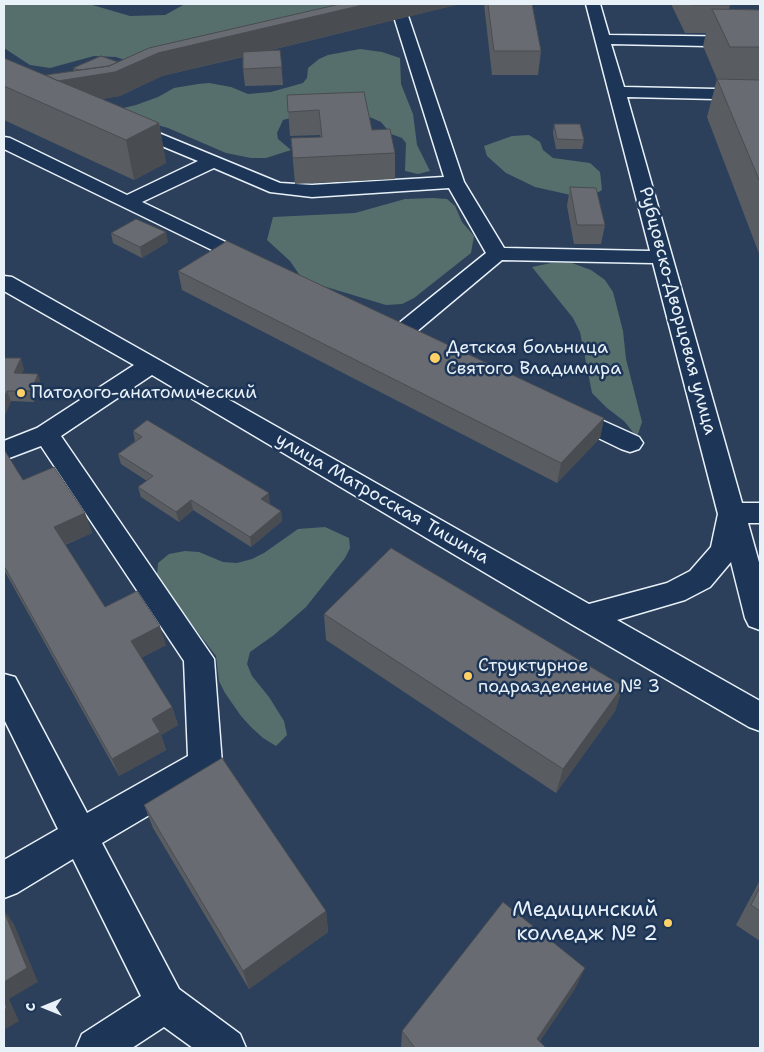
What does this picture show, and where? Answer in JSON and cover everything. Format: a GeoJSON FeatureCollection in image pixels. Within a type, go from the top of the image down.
{"type":"FeatureCollection","features":[{"type":"Feature","properties":{"kind":"street"},"geometry":{"type":"LineString","coordinates":[[398,4],[455,182],[497,254]]}},
{"type":"Feature","properties":{"kind":"street","name":"Рубцовско-Дворцовая улица"},"geometry":{"type":"LineString","coordinates":[[593,4],[760,618]]}},
{"type":"Feature","properties":{"kind":"street"},"geometry":{"type":"LineString","coordinates":[[603,39],[755,42],[760,40]]}},
{"type":"Feature","properties":{"kind":"street"},"geometry":{"type":"LineString","coordinates":[[617,92],[760,95]]}},
{"type":"Feature","properties":{"kind":"street"},"geometry":{"type":"LineString","coordinates":[[112,119],[277,188],[312,191],[455,182]]}},
{"type":"Feature","properties":{"kind":"street"},"geometry":{"type":"LineString","coordinates":[[4,142],[268,270]]}},
{"type":"Feature","properties":{"kind":"street"},"geometry":{"type":"LineString","coordinates":[[127,202],[212,162]]}},
{"type":"Feature","properties":{"kind":"street"},"geometry":{"type":"LineString","coordinates":[[401,333],[497,254],[662,257]]}},
{"type":"Feature","properties":{"kind":"street","name":"улица Матросская Тишина"},"geometry":{"type":"LineString","coordinates":[[4,282],[760,717]]}},
{"type":"Feature","properties":{"kind":"street"},"geometry":{"type":"LineString","coordinates":[[4,451],[46,434],[151,365]]}},
{"type":"Feature","properties":{"kind":"street"},"geometry":{"type":"LineString","coordinates":[[550,405],[630,443]]}},
{"type":"Feature","properties":{"kind":"street"},"geometry":{"type":"LineString","coordinates":[[4,880],[205,764],[199,659],[46,434]]}},
{"type":"Feature","properties":{"kind":"street"},"geometry":{"type":"LineString","coordinates":[[584,616],[675,592],[700,580],[724,552],[732,513],[760,513]]}},
{"type":"Feature","properties":{"kind":"street"},"geometry":{"type":"LineString","coordinates":[[4,687],[165,1003],[226,1048]]}},
{"type":"Feature","properties":{"kind":"street"},"geometry":{"type":"LineString","coordinates":[[96,1048],[165,1003]]}},
{"type":"Feature","properties":{"kind":"green space"},"geometry":{"type":"Polygon","coordinates":[[[4,4],[89,4],[130,16],[165,15],[185,4],[384,4],[134,63],[116,57],[94,56],[50,68],[30,65],[4,48],[4,4]]]}},
{"type":"Feature","properties":{"kind":"green space"},"geometry":{"type":"Polygon","coordinates":[[[360,49],[382,52],[400,58],[401,84],[413,114],[417,145],[430,171],[418,174],[405,171],[406,143],[402,138],[391,134],[381,122],[361,115],[294,117],[283,120],[277,133],[278,139],[291,150],[266,158],[251,158],[226,153],[168,128],[111,111],[158,97],[174,88],[198,84],[209,83],[231,87],[248,94],[271,92],[303,83],[307,78],[308,68],[319,59],[328,55],[360,49]]]}},
{"type":"Feature","properties":{"kind":"green space"},"geometry":{"type":"Polygon","coordinates":[[[529,135],[540,142],[543,150],[553,158],[590,163],[600,172],[602,190],[590,197],[535,187],[506,173],[487,156],[484,146],[512,136],[529,135]]]}},
{"type":"Feature","properties":{"kind":"green space"},"geometry":{"type":"Polygon","coordinates":[[[405,199],[447,199],[455,206],[462,222],[474,236],[471,253],[414,298],[402,304],[386,305],[313,283],[301,277],[290,261],[267,240],[273,217],[355,213],[405,199]]]}},
{"type":"Feature","properties":{"kind":"green space"},"geometry":{"type":"Polygon","coordinates":[[[551,263],[572,263],[591,270],[605,280],[613,292],[623,331],[626,359],[642,422],[637,437],[624,421],[592,393],[580,332],[573,318],[532,267],[551,263]]]}},
{"type":"Feature","properties":{"kind":"green space"},"geometry":{"type":"Polygon","coordinates":[[[325,527],[349,538],[350,548],[345,558],[306,607],[274,635],[250,652],[247,664],[252,676],[269,697],[284,721],[287,735],[276,746],[251,727],[225,693],[219,681],[216,656],[162,585],[157,575],[158,563],[169,554],[185,551],[199,552],[223,562],[237,563],[264,553],[298,529],[325,527]]]}},
{"type":"Feature","properties":{"kind":"building"},"geometry":{"type":"Polygon","coordinates":[[[340,4],[367,4],[158,53],[115,72],[58,81],[46,75],[109,66],[149,48],[340,4]]]}},
{"type":"Feature","properties":{"kind":"building"},"geometry":{"type":"Polygon","coordinates":[[[488,4],[532,4],[541,51],[494,51],[488,4]]]}},
{"type":"Feature","properties":{"kind":"building"},"geometry":{"type":"Polygon","coordinates":[[[729,4],[730,5],[691,5],[729,4]]]}},
{"type":"Feature","properties":{"kind":"building"},"geometry":{"type":"Polygon","coordinates":[[[712,9],[760,10],[760,47],[730,47],[712,9]]]}},
{"type":"Feature","properties":{"kind":"building"},"geometry":{"type":"Polygon","coordinates":[[[280,50],[282,67],[243,69],[243,52],[280,50]]]}},
{"type":"Feature","properties":{"kind":"building"},"geometry":{"type":"Polygon","coordinates":[[[101,56],[118,62],[109,66],[79,70],[73,68],[101,56]]]}},
{"type":"Feature","properties":{"kind":"building"},"geometry":{"type":"Polygon","coordinates":[[[4,58],[159,123],[126,140],[4,86],[4,58]]]}},
{"type":"Feature","properties":{"kind":"building"},"geometry":{"type":"Polygon","coordinates":[[[717,79],[760,80],[760,182],[717,79]]]}},
{"type":"Feature","properties":{"kind":"building"},"geometry":{"type":"Polygon","coordinates":[[[364,92],[372,130],[390,129],[395,153],[293,158],[291,138],[322,137],[319,110],[288,112],[287,95],[364,92]]]}},
{"type":"Feature","properties":{"kind":"building"},"geometry":{"type":"Polygon","coordinates":[[[554,124],[580,124],[584,140],[557,139],[554,124]]]}},
{"type":"Feature","properties":{"kind":"building"},"geometry":{"type":"Polygon","coordinates":[[[570,187],[596,188],[605,225],[577,225],[570,187]]]}},
{"type":"Feature","properties":{"kind":"building"},"geometry":{"type":"Polygon","coordinates":[[[136,219],[166,232],[140,247],[111,233],[136,219]]]}},
{"type":"Feature","properties":{"kind":"building"},"geometry":{"type":"Polygon","coordinates":[[[227,241],[604,418],[561,463],[178,271],[227,241]]]}},
{"type":"Feature","properties":{"kind":"building"},"geometry":{"type":"Polygon","coordinates":[[[4,358],[21,358],[14,373],[38,374],[31,391],[7,391],[4,398],[4,358]]]}},
{"type":"Feature","properties":{"kind":"building"},"geometry":{"type":"Polygon","coordinates":[[[147,420],[269,493],[261,499],[281,511],[250,537],[191,500],[176,512],[138,487],[153,476],[118,454],[142,437],[133,431],[147,420]]]}},
{"type":"Feature","properties":{"kind":"building"},"geometry":{"type":"Polygon","coordinates":[[[5,451],[23,480],[54,467],[85,513],[54,527],[105,607],[137,591],[160,626],[131,641],[172,707],[152,719],[160,732],[112,759],[4,566],[5,451]]]}},
{"type":"Feature","properties":{"kind":"building","name":"Структурное подразделение № 3"},"geometry":{"type":"Polygon","coordinates":[[[391,548],[623,686],[563,769],[324,614],[391,548]]]}},
{"type":"Feature","properties":{"kind":"building"},"geometry":{"type":"Polygon","coordinates":[[[222,758],[326,911],[243,971],[144,805],[222,758]]]}},
{"type":"Feature","properties":{"kind":"building"},"geometry":{"type":"Polygon","coordinates":[[[760,887],[760,911],[751,905],[760,887]]]}},
{"type":"Feature","properties":{"kind":"building"},"geometry":{"type":"Polygon","coordinates":[[[503,902],[585,968],[537,1039],[546,1048],[415,1048],[402,1031],[503,902]]]}},
{"type":"Feature","properties":{"kind":"building"},"geometry":{"type":"Polygon","coordinates":[[[4,911],[27,968],[4,982],[4,911]]]}},
{"type":"Feature","properties":{"kind":"place","name":"Детская больница Святого Владимира"},"geometry":{"type":"Point","coordinates":[435,358]}},
{"type":"Feature","properties":{"kind":"place","name":"Патолого-анатомический"},"geometry":{"type":"Point","coordinates":[21,393]}},
{"type":"Feature","properties":{"kind":"place","name":"Структурное подразделение № 3"},"geometry":{"type":"Point","coordinates":[468,676]}},
{"type":"Feature","properties":{"kind":"place","name":"Медицинский колледж № 2"},"geometry":{"type":"Point","coordinates":[668,923]}}]}
